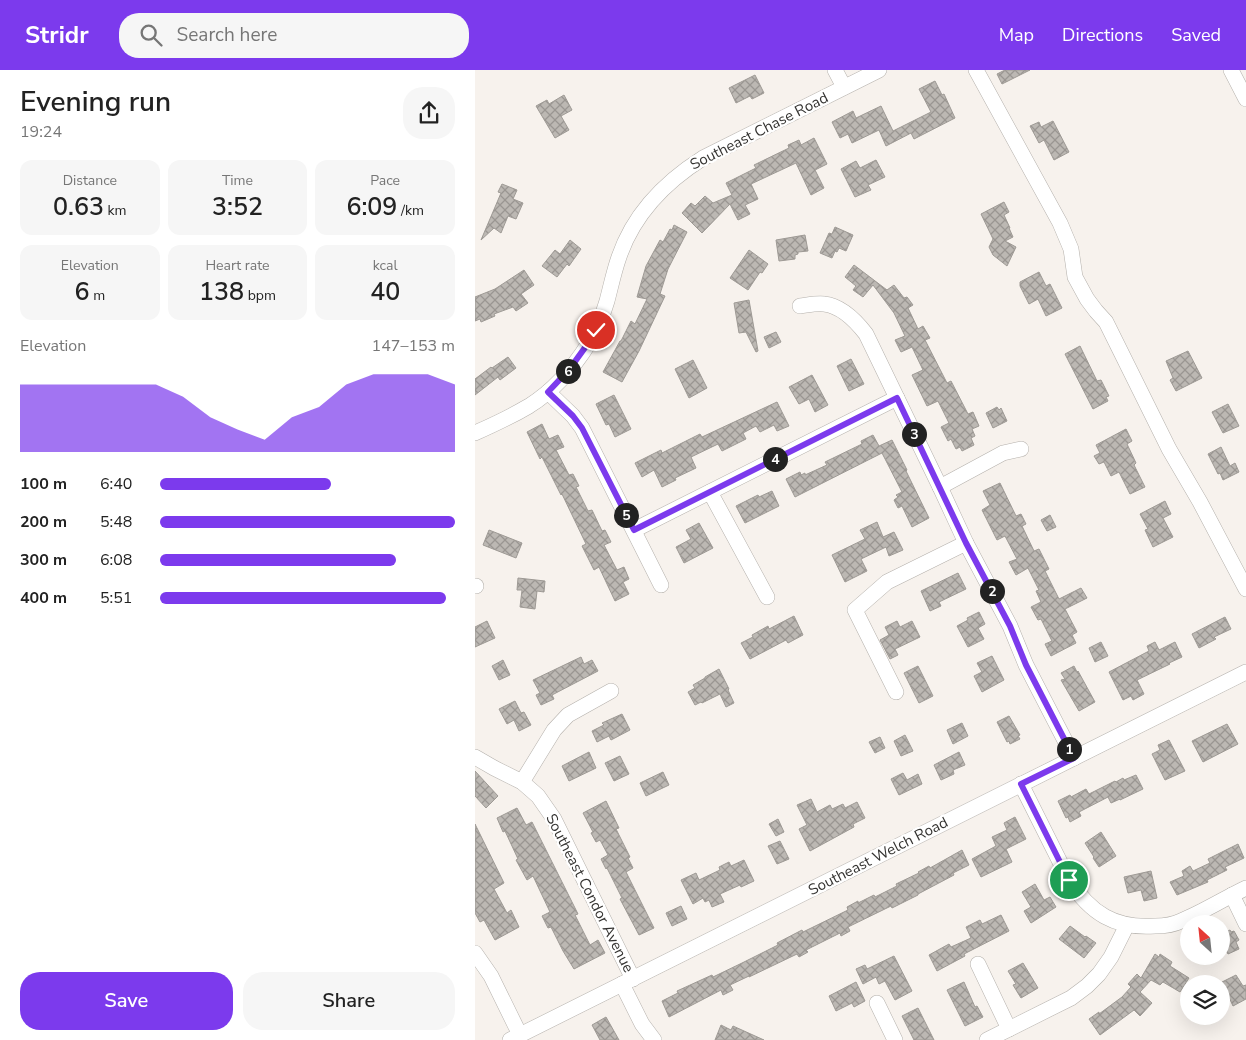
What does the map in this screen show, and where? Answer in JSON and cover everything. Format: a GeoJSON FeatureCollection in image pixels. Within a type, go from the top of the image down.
{"type":"FeatureCollection","features":[{"type":"Feature","properties":{"kind":"street"},"geometry":{"type":"LineString","coordinates":[[835,70],[844,87]]}},
{"type":"Feature","properties":{"kind":"street","name":"Southeast Chase Road"},"geometry":{"type":"LineString","coordinates":[[475,434],[530,405],[548,392],[588,344],[602,316],[625,242],[639,218],[660,191],[683,171],[703,158],[879,70]]}},
{"type":"Feature","properties":{"kind":"street"},"geometry":{"type":"LineString","coordinates":[[976,70],[1060,224],[1071,249],[1075,277],[1087,299],[1106,322],[1169,449],[1200,502],[1246,589]]}},
{"type":"Feature","properties":{"kind":"street"},"geometry":{"type":"LineString","coordinates":[[1231,70],[1246,99]]}},
{"type":"Feature","properties":{"kind":"street"},"geometry":{"type":"LineString","coordinates":[[800,306],[824,304],[837,308],[848,315],[866,334],[966,543],[1010,626],[1026,665],[1074,758]]}},
{"type":"Feature","properties":{"kind":"street"},"geometry":{"type":"LineString","coordinates":[[548,392],[573,416],[582,428],[661,585]]}},
{"type":"Feature","properties":{"kind":"street"},"geometry":{"type":"LineString","coordinates":[[634,530],[897,398]]}},
{"type":"Feature","properties":{"kind":"street"},"geometry":{"type":"LineString","coordinates":[[940,487],[1003,453],[1021,449]]}},
{"type":"Feature","properties":{"kind":"street"},"geometry":{"type":"LineString","coordinates":[[710,492],[767,597]]}},
{"type":"Feature","properties":{"kind":"street"},"geometry":{"type":"LineString","coordinates":[[896,692],[855,610],[887,582],[966,543]]}},
{"type":"Feature","properties":{"kind":"street","name":"Southeast Welch Road"},"geometry":{"type":"LineString","coordinates":[[515,1038],[1246,672]]}},
{"type":"Feature","properties":{"kind":"street"},"geometry":{"type":"LineString","coordinates":[[522,782],[554,730],[568,715],[611,691]]}},
{"type":"Feature","properties":{"kind":"street","name":"Southeast Condor Avenue"},"geometry":{"type":"LineString","coordinates":[[475,757],[522,782],[538,796],[554,818],[628,981],[642,1024],[654,1040]]}},
{"type":"Feature","properties":{"kind":"street"},"geometry":{"type":"LineString","coordinates":[[1021,784],[1069,880],[1092,908],[1110,919],[1127,925],[1141,927],[1169,925],[1181,921],[1246,888]]}},
{"type":"Feature","properties":{"kind":"street"},"geometry":{"type":"LineString","coordinates":[[1231,895],[1246,924]]}},
{"type":"Feature","properties":{"kind":"street"},"geometry":{"type":"LineString","coordinates":[[987,1040],[1071,998],[1087,986],[1099,974],[1111,957],[1127,925]]}},
{"type":"Feature","properties":{"kind":"street"},"geometry":{"type":"LineString","coordinates":[[475,953],[491,976],[515,1038]]}},
{"type":"Feature","properties":{"kind":"street"},"geometry":{"type":"LineString","coordinates":[[978,964],[1009,1029]]}},
{"type":"Feature","properties":{"kind":"street"},"geometry":{"type":"LineString","coordinates":[[877,1003],[895,1040]]}},
{"type":"Feature","properties":{"kind":"building"},"geometry":{"type":"Polygon","coordinates":[[[1005,70],[1030,70],[1002,84],[997,74],[1005,70]]]}},
{"type":"Feature","properties":{"kind":"building"},"geometry":{"type":"Polygon","coordinates":[[[755,75],[764,93],[752,99],[750,96],[736,103],[729,88],[755,75]]]}},
{"type":"Feature","properties":{"kind":"building"},"geometry":{"type":"Polygon","coordinates":[[[935,81],[942,95],[944,94],[955,118],[914,139],[911,133],[886,146],[879,130],[852,143],[848,134],[840,138],[832,122],[853,111],[856,118],[881,106],[893,131],[931,112],[919,89],[935,81]]]}},
{"type":"Feature","properties":{"kind":"building"},"geometry":{"type":"Polygon","coordinates":[[[564,95],[572,110],[561,116],[569,130],[555,138],[536,106],[547,100],[549,104],[564,95]]]}},
{"type":"Feature","properties":{"kind":"building"},"geometry":{"type":"Polygon","coordinates":[[[1053,121],[1069,152],[1054,160],[1044,140],[1039,143],[1030,126],[1039,122],[1041,127],[1053,121]]]}},
{"type":"Feature","properties":{"kind":"building"},"geometry":{"type":"Polygon","coordinates":[[[814,138],[827,164],[815,170],[824,188],[811,195],[796,163],[751,184],[758,199],[745,205],[750,214],[738,220],[730,204],[702,233],[682,213],[691,203],[695,206],[705,196],[713,203],[732,195],[726,183],[756,168],[754,165],[789,148],[788,145],[799,140],[801,145],[814,138]]]}},
{"type":"Feature","properties":{"kind":"building"},"geometry":{"type":"Polygon","coordinates":[[[876,160],[885,177],[868,185],[871,190],[855,197],[841,169],[856,161],[860,168],[876,160]]]}},
{"type":"Feature","properties":{"kind":"building"},"geometry":{"type":"Polygon","coordinates":[[[502,184],[517,190],[513,199],[523,203],[516,219],[508,216],[501,233],[494,228],[481,240],[501,193],[498,192],[502,184]]]}},
{"type":"Feature","properties":{"kind":"building"},"geometry":{"type":"Polygon","coordinates":[[[1004,202],[1009,212],[1004,215],[1013,237],[1005,241],[1016,247],[1007,266],[993,255],[989,247],[993,239],[981,214],[1004,202]]]}},
{"type":"Feature","properties":{"kind":"building"},"geometry":{"type":"Polygon","coordinates":[[[674,225],[687,232],[668,269],[660,294],[665,296],[622,382],[603,372],[631,321],[635,324],[647,299],[637,297],[646,266],[660,240],[663,242],[674,225]]]}},
{"type":"Feature","properties":{"kind":"building"},"geometry":{"type":"Polygon","coordinates":[[[835,227],[853,235],[846,251],[839,248],[837,252],[835,251],[832,258],[820,253],[829,233],[832,234],[835,227]]]}},
{"type":"Feature","properties":{"kind":"building"},"geometry":{"type":"Polygon","coordinates":[[[805,235],[808,251],[798,252],[795,255],[795,259],[779,261],[776,240],[805,235]]]}},
{"type":"Feature","properties":{"kind":"building"},"geometry":{"type":"Polygon","coordinates":[[[570,240],[581,249],[569,266],[567,264],[557,277],[542,266],[555,250],[560,254],[570,240]]]}},
{"type":"Feature","properties":{"kind":"building"},"geometry":{"type":"Polygon","coordinates":[[[749,250],[768,264],[748,290],[730,278],[749,250]]]}},
{"type":"Feature","properties":{"kind":"building"},"geometry":{"type":"Polygon","coordinates":[[[854,265],[887,290],[894,285],[904,298],[907,297],[913,305],[908,308],[918,329],[923,326],[930,338],[925,340],[947,383],[951,381],[968,414],[973,412],[979,426],[972,429],[975,436],[971,438],[974,445],[962,451],[960,447],[956,449],[951,439],[948,441],[941,427],[949,423],[938,401],[927,406],[912,375],[923,370],[912,347],[901,352],[895,340],[905,336],[894,313],[873,285],[863,297],[853,290],[856,286],[845,277],[854,265]]]}},
{"type":"Feature","properties":{"kind":"building"},"geometry":{"type":"Polygon","coordinates":[[[524,270],[534,285],[521,294],[528,303],[516,311],[513,307],[494,314],[495,316],[481,322],[480,319],[475,321],[475,297],[495,289],[524,270]]]}},
{"type":"Feature","properties":{"kind":"building"},"geometry":{"type":"Polygon","coordinates":[[[1039,272],[1046,286],[1050,284],[1062,308],[1046,316],[1038,299],[1029,304],[1020,286],[1020,282],[1039,272]]]}},
{"type":"Feature","properties":{"kind":"building"},"geometry":{"type":"Polygon","coordinates":[[[749,300],[758,351],[756,352],[746,332],[739,333],[734,303],[749,300]]]}},
{"type":"Feature","properties":{"kind":"building"},"geometry":{"type":"Polygon","coordinates":[[[776,332],[781,342],[769,348],[764,337],[776,332]]]}},
{"type":"Feature","properties":{"kind":"building"},"geometry":{"type":"Polygon","coordinates":[[[1080,346],[1097,381],[1101,380],[1109,396],[1106,397],[1108,401],[1093,409],[1065,354],[1080,346]]]}},
{"type":"Feature","properties":{"kind":"building"},"geometry":{"type":"Polygon","coordinates":[[[1188,351],[1202,378],[1176,391],[1170,380],[1173,378],[1166,361],[1188,351]]]}},
{"type":"Feature","properties":{"kind":"building"},"geometry":{"type":"Polygon","coordinates":[[[508,357],[516,368],[500,380],[498,377],[475,395],[475,379],[508,357]]]}},
{"type":"Feature","properties":{"kind":"building"},"geometry":{"type":"Polygon","coordinates":[[[851,359],[864,384],[849,391],[837,366],[851,359]]]}},
{"type":"Feature","properties":{"kind":"building"},"geometry":{"type":"Polygon","coordinates":[[[693,360],[707,388],[689,398],[675,369],[693,360]]]}},
{"type":"Feature","properties":{"kind":"building"},"geometry":{"type":"Polygon","coordinates":[[[812,375],[828,405],[815,412],[809,399],[799,404],[789,387],[812,375]]]}},
{"type":"Feature","properties":{"kind":"building"},"geometry":{"type":"Polygon","coordinates":[[[614,395],[631,429],[615,437],[609,424],[606,425],[596,404],[614,395]]]}},
{"type":"Feature","properties":{"kind":"building"},"geometry":{"type":"Polygon","coordinates":[[[777,402],[789,426],[777,431],[774,425],[760,432],[756,426],[743,433],[746,439],[722,451],[718,444],[691,457],[696,468],[675,478],[676,480],[662,487],[654,470],[642,477],[635,463],[661,450],[662,453],[700,434],[702,437],[777,402]]]}},
{"type":"Feature","properties":{"kind":"building"},"geometry":{"type":"Polygon","coordinates":[[[1228,404],[1239,426],[1223,433],[1212,412],[1228,404]]]}},
{"type":"Feature","properties":{"kind":"building"},"geometry":{"type":"Polygon","coordinates":[[[997,407],[999,410],[1001,408],[1007,421],[993,428],[986,413],[997,407]]]}},
{"type":"Feature","properties":{"kind":"building"},"geometry":{"type":"Polygon","coordinates":[[[542,424],[549,439],[558,435],[564,447],[556,450],[569,475],[573,474],[579,486],[576,487],[588,511],[592,510],[602,531],[605,530],[611,542],[604,545],[617,570],[624,567],[629,579],[623,582],[629,594],[615,601],[599,567],[594,570],[582,546],[586,544],[562,494],[542,457],[540,459],[527,432],[542,424]]]}},
{"type":"Feature","properties":{"kind":"building"},"geometry":{"type":"Polygon","coordinates":[[[1126,429],[1132,441],[1127,444],[1136,463],[1134,465],[1145,487],[1130,494],[1119,472],[1111,476],[1104,462],[1099,464],[1094,456],[1100,453],[1096,445],[1126,429]]]}},
{"type":"Feature","properties":{"kind":"building"},"geometry":{"type":"Polygon","coordinates":[[[873,435],[879,446],[892,440],[929,518],[912,527],[902,506],[898,508],[894,500],[898,497],[896,495],[902,492],[882,453],[795,497],[786,479],[800,472],[801,475],[805,473],[805,475],[827,465],[825,462],[862,444],[861,441],[873,435]]]}},
{"type":"Feature","properties":{"kind":"building"},"geometry":{"type":"Polygon","coordinates":[[[1221,447],[1230,466],[1235,463],[1239,472],[1223,480],[1208,454],[1221,447]]]}},
{"type":"Feature","properties":{"kind":"building"},"geometry":{"type":"Polygon","coordinates":[[[1000,483],[1016,516],[1021,514],[1026,524],[1022,526],[1034,551],[1039,549],[1049,569],[1045,571],[1059,599],[1081,588],[1087,598],[1065,609],[1077,632],[1072,635],[1076,643],[1051,656],[1045,644],[1052,641],[1041,619],[1038,620],[1031,607],[1041,602],[1036,591],[1039,590],[1028,568],[1016,575],[1009,562],[1017,559],[1005,536],[997,540],[982,510],[990,505],[983,491],[1000,483]]]}},
{"type":"Feature","properties":{"kind":"building"},"geometry":{"type":"Polygon","coordinates":[[[772,491],[779,506],[745,523],[736,506],[758,495],[759,497],[772,491]]]}},
{"type":"Feature","properties":{"kind":"building"},"geometry":{"type":"Polygon","coordinates":[[[1165,501],[1171,514],[1163,518],[1173,537],[1153,547],[1145,530],[1148,529],[1140,514],[1165,501]]]}},
{"type":"Feature","properties":{"kind":"building"},"geometry":{"type":"Polygon","coordinates":[[[1050,515],[1056,527],[1047,531],[1041,520],[1050,515]]]}},
{"type":"Feature","properties":{"kind":"building"},"geometry":{"type":"Polygon","coordinates":[[[877,522],[883,537],[894,532],[903,550],[889,556],[886,547],[861,559],[867,571],[845,582],[832,555],[865,539],[860,530],[877,522]]]}},
{"type":"Feature","properties":{"kind":"building"},"geometry":{"type":"Polygon","coordinates":[[[699,523],[713,548],[684,563],[676,547],[691,539],[686,530],[699,523]]]}},
{"type":"Feature","properties":{"kind":"building"},"geometry":{"type":"Polygon","coordinates":[[[489,530],[522,543],[516,558],[483,545],[489,530]]]}},
{"type":"Feature","properties":{"kind":"building"},"geometry":{"type":"Polygon","coordinates":[[[958,573],[966,589],[939,602],[941,606],[930,611],[921,591],[958,573]]]}},
{"type":"Feature","properties":{"kind":"building"},"geometry":{"type":"Polygon","coordinates":[[[518,578],[545,581],[544,592],[537,591],[535,609],[520,607],[522,590],[517,590],[518,578]]]}},
{"type":"Feature","properties":{"kind":"building"},"geometry":{"type":"Polygon","coordinates":[[[979,612],[985,624],[978,628],[984,639],[968,647],[957,626],[979,612]]]}},
{"type":"Feature","properties":{"kind":"building"},"geometry":{"type":"Polygon","coordinates":[[[794,616],[803,635],[788,643],[786,640],[750,659],[741,643],[768,626],[769,629],[794,616]]]}},
{"type":"Feature","properties":{"kind":"building"},"geometry":{"type":"Polygon","coordinates":[[[1225,617],[1231,629],[1214,637],[1216,639],[1199,648],[1192,634],[1225,617]]]}},
{"type":"Feature","properties":{"kind":"building"},"geometry":{"type":"Polygon","coordinates":[[[487,621],[495,638],[475,647],[475,627],[487,621]]]}},
{"type":"Feature","properties":{"kind":"building"},"geometry":{"type":"Polygon","coordinates":[[[897,621],[900,627],[912,621],[920,637],[895,649],[898,655],[890,659],[880,640],[889,635],[885,627],[897,621]]]}},
{"type":"Feature","properties":{"kind":"building"},"geometry":{"type":"Polygon","coordinates":[[[1101,642],[1108,656],[1095,662],[1089,648],[1101,642]]]}},
{"type":"Feature","properties":{"kind":"building"},"geometry":{"type":"Polygon","coordinates":[[[1155,642],[1159,650],[1175,642],[1182,657],[1137,680],[1144,694],[1133,700],[1131,696],[1123,700],[1109,672],[1149,651],[1147,646],[1155,642]]]}},
{"type":"Feature","properties":{"kind":"building"},"geometry":{"type":"Polygon","coordinates":[[[992,656],[1004,680],[982,692],[974,676],[982,672],[977,663],[992,656]]]}},
{"type":"Feature","properties":{"kind":"building"},"geometry":{"type":"Polygon","coordinates":[[[581,657],[584,664],[592,660],[598,671],[552,695],[554,699],[541,705],[536,695],[540,693],[533,680],[581,657]]]}},
{"type":"Feature","properties":{"kind":"building"},"geometry":{"type":"Polygon","coordinates":[[[503,660],[510,675],[499,680],[492,666],[503,660]]]}},
{"type":"Feature","properties":{"kind":"building"},"geometry":{"type":"Polygon","coordinates":[[[918,666],[933,696],[919,703],[904,673],[918,666]]]}},
{"type":"Feature","properties":{"kind":"building"},"geometry":{"type":"Polygon","coordinates":[[[1074,666],[1095,702],[1079,711],[1061,680],[1065,679],[1061,673],[1074,666]]]}},
{"type":"Feature","properties":{"kind":"building"},"geometry":{"type":"Polygon","coordinates":[[[719,669],[734,703],[726,707],[720,694],[695,705],[688,692],[695,688],[693,685],[719,669]]]}},
{"type":"Feature","properties":{"kind":"building"},"geometry":{"type":"Polygon","coordinates":[[[515,701],[521,713],[524,712],[531,725],[519,731],[514,720],[507,724],[499,709],[515,701]]]}},
{"type":"Feature","properties":{"kind":"building"},"geometry":{"type":"Polygon","coordinates":[[[622,714],[630,730],[611,740],[609,736],[597,742],[592,731],[604,725],[602,723],[622,714]]]}},
{"type":"Feature","properties":{"kind":"building"},"geometry":{"type":"Polygon","coordinates":[[[1009,716],[1020,735],[1018,736],[1020,739],[1010,744],[1009,741],[1007,742],[997,722],[1009,716]]]}},
{"type":"Feature","properties":{"kind":"building"},"geometry":{"type":"Polygon","coordinates":[[[962,723],[968,736],[953,744],[947,730],[962,723]]]}},
{"type":"Feature","properties":{"kind":"building"},"geometry":{"type":"Polygon","coordinates":[[[1227,724],[1238,744],[1203,762],[1192,741],[1227,724]]]}},
{"type":"Feature","properties":{"kind":"building"},"geometry":{"type":"Polygon","coordinates":[[[905,735],[913,751],[901,756],[894,741],[905,735]]]}},
{"type":"Feature","properties":{"kind":"building"},"geometry":{"type":"Polygon","coordinates":[[[880,737],[885,748],[875,753],[869,742],[880,737]]]}},
{"type":"Feature","properties":{"kind":"building"},"geometry":{"type":"Polygon","coordinates":[[[1169,740],[1185,771],[1165,780],[1152,754],[1160,750],[1158,745],[1169,740]]]}},
{"type":"Feature","properties":{"kind":"building"},"geometry":{"type":"Polygon","coordinates":[[[589,752],[596,768],[569,781],[562,766],[589,752]]]}},
{"type":"Feature","properties":{"kind":"building"},"geometry":{"type":"Polygon","coordinates":[[[959,752],[965,765],[953,770],[954,774],[941,780],[934,765],[959,752]]]}},
{"type":"Feature","properties":{"kind":"building"},"geometry":{"type":"Polygon","coordinates":[[[620,756],[629,774],[614,781],[605,763],[620,756]]]}},
{"type":"Feature","properties":{"kind":"building"},"geometry":{"type":"Polygon","coordinates":[[[475,771],[498,796],[486,808],[475,796],[475,771]]]}},
{"type":"Feature","properties":{"kind":"building"},"geometry":{"type":"Polygon","coordinates":[[[663,772],[669,785],[646,796],[640,783],[663,772]]]}},
{"type":"Feature","properties":{"kind":"building"},"geometry":{"type":"Polygon","coordinates":[[[903,773],[907,780],[918,774],[922,784],[899,795],[891,779],[903,773]]]}},
{"type":"Feature","properties":{"kind":"building"},"geometry":{"type":"Polygon","coordinates":[[[1136,775],[1143,789],[1111,803],[1108,797],[1079,812],[1081,816],[1070,822],[1058,801],[1086,789],[1089,794],[1115,781],[1123,778],[1124,780],[1136,775]]]}},
{"type":"Feature","properties":{"kind":"building"},"geometry":{"type":"Polygon","coordinates":[[[811,799],[817,812],[830,805],[832,809],[843,804],[845,808],[857,802],[865,818],[853,824],[854,827],[810,851],[799,829],[807,825],[797,805],[811,799]]]}},
{"type":"Feature","properties":{"kind":"building"},"geometry":{"type":"Polygon","coordinates":[[[606,801],[619,828],[616,829],[630,857],[628,858],[633,868],[626,872],[654,928],[639,935],[601,859],[608,855],[600,840],[596,842],[583,813],[606,801]]]}},
{"type":"Feature","properties":{"kind":"building"},"geometry":{"type":"Polygon","coordinates":[[[517,808],[526,825],[532,822],[578,914],[575,915],[590,945],[598,940],[605,953],[574,969],[551,927],[548,928],[542,916],[550,912],[533,876],[527,880],[516,860],[518,859],[505,831],[503,832],[497,818],[517,808]]]}},
{"type":"Feature","properties":{"kind":"building"},"geometry":{"type":"Polygon","coordinates":[[[1015,817],[1026,839],[1006,849],[1012,862],[981,877],[972,859],[996,846],[992,837],[1007,830],[1004,823],[1015,817]]]}},
{"type":"Feature","properties":{"kind":"building"},"geometry":{"type":"Polygon","coordinates":[[[778,819],[784,832],[776,836],[769,824],[778,819]]]}},
{"type":"Feature","properties":{"kind":"building"},"geometry":{"type":"Polygon","coordinates":[[[475,824],[504,883],[494,889],[507,913],[511,910],[519,927],[495,940],[484,920],[480,922],[475,913],[475,824]]]}},
{"type":"Feature","properties":{"kind":"building"},"geometry":{"type":"Polygon","coordinates":[[[1101,832],[1116,856],[1099,867],[1085,843],[1101,832]]]}},
{"type":"Feature","properties":{"kind":"building"},"geometry":{"type":"Polygon","coordinates":[[[780,841],[789,859],[777,864],[768,846],[780,841]]]}},
{"type":"Feature","properties":{"kind":"building"},"geometry":{"type":"Polygon","coordinates":[[[1238,844],[1244,858],[1225,867],[1227,870],[1207,880],[1208,882],[1177,895],[1170,882],[1184,876],[1182,871],[1190,866],[1193,871],[1210,863],[1208,859],[1238,844]]]}},
{"type":"Feature","properties":{"kind":"building"},"geometry":{"type":"Polygon","coordinates":[[[962,850],[969,865],[953,873],[954,875],[892,908],[891,906],[848,927],[850,931],[841,936],[840,933],[806,950],[808,952],[799,957],[797,954],[730,985],[733,990],[723,995],[721,990],[669,1017],[662,1001],[678,993],[677,991],[742,963],[778,945],[777,943],[802,930],[803,932],[848,910],[847,907],[858,901],[858,903],[874,895],[875,897],[897,886],[896,884],[962,850]]]}},
{"type":"Feature","properties":{"kind":"building"},"geometry":{"type":"Polygon","coordinates":[[[744,860],[754,881],[720,894],[724,902],[712,907],[709,900],[705,902],[703,898],[693,904],[681,880],[696,873],[699,880],[720,870],[719,867],[729,862],[731,866],[744,860]]]}},
{"type":"Feature","properties":{"kind":"building"},"geometry":{"type":"Polygon","coordinates":[[[1151,871],[1157,898],[1144,901],[1141,890],[1128,893],[1124,877],[1151,871]]]}},
{"type":"Feature","properties":{"kind":"building"},"geometry":{"type":"Polygon","coordinates":[[[1035,884],[1044,900],[1050,897],[1056,907],[1031,923],[1024,911],[1031,907],[1022,892],[1035,884]]]}},
{"type":"Feature","properties":{"kind":"building"},"geometry":{"type":"Polygon","coordinates":[[[681,906],[687,919],[672,926],[666,913],[681,906]]]}},
{"type":"Feature","properties":{"kind":"building"},"geometry":{"type":"Polygon","coordinates":[[[1001,915],[1009,931],[964,954],[965,956],[937,971],[929,955],[949,944],[951,947],[971,938],[966,927],[980,920],[982,924],[1001,915]]]}},
{"type":"Feature","properties":{"kind":"building"},"geometry":{"type":"Polygon","coordinates":[[[1070,926],[1096,943],[1084,958],[1059,939],[1070,926]]]}},
{"type":"Feature","properties":{"kind":"building"},"geometry":{"type":"Polygon","coordinates":[[[1230,930],[1231,932],[1234,931],[1239,940],[1236,942],[1239,949],[1230,953],[1230,930]]]}},
{"type":"Feature","properties":{"kind":"building"},"geometry":{"type":"Polygon","coordinates":[[[1155,954],[1159,957],[1160,954],[1172,962],[1170,966],[1184,975],[1180,975],[1180,992],[1163,982],[1160,985],[1151,980],[1140,992],[1152,1003],[1140,1016],[1134,1010],[1100,1035],[1089,1019],[1122,997],[1131,987],[1128,984],[1137,974],[1141,978],[1155,954]]]}},
{"type":"Feature","properties":{"kind":"building"},"geometry":{"type":"Polygon","coordinates":[[[894,956],[912,991],[895,1000],[885,981],[879,984],[876,977],[863,984],[856,969],[865,965],[867,969],[894,956]]]}},
{"type":"Feature","properties":{"kind":"building"},"geometry":{"type":"Polygon","coordinates":[[[1023,963],[1038,988],[1021,998],[1013,985],[1016,984],[1008,971],[1023,963]]]}},
{"type":"Feature","properties":{"kind":"building"},"geometry":{"type":"Polygon","coordinates":[[[1236,975],[1243,986],[1246,985],[1246,999],[1233,1006],[1230,999],[1230,978],[1236,975]]]}},
{"type":"Feature","properties":{"kind":"building"},"geometry":{"type":"Polygon","coordinates":[[[856,982],[865,1001],[854,1007],[852,1003],[836,1011],[829,996],[856,982]]]}},
{"type":"Feature","properties":{"kind":"building"},"geometry":{"type":"Polygon","coordinates":[[[964,982],[975,1007],[977,1006],[983,1017],[965,1026],[947,990],[964,982]]]}},
{"type":"Feature","properties":{"kind":"building"},"geometry":{"type":"Polygon","coordinates":[[[918,1008],[934,1040],[914,1040],[902,1016],[918,1008]]]}},
{"type":"Feature","properties":{"kind":"building"},"geometry":{"type":"Polygon","coordinates":[[[606,1017],[619,1040],[600,1040],[592,1025],[606,1017]]]}},
{"type":"Feature","properties":{"kind":"building"},"geometry":{"type":"Polygon","coordinates":[[[721,1025],[731,1030],[733,1026],[764,1040],[715,1040],[721,1025]]]}},
{"type":"Feature","properties":{"kind":"route"},"geometry":{"type":"LineString","coordinates":[[596,330],[577,360],[548,392],[573,416],[582,428],[634,530],[897,398],[966,543],[1010,626],[1026,665],[1074,758],[1021,784],[1069,880]]}}]}
